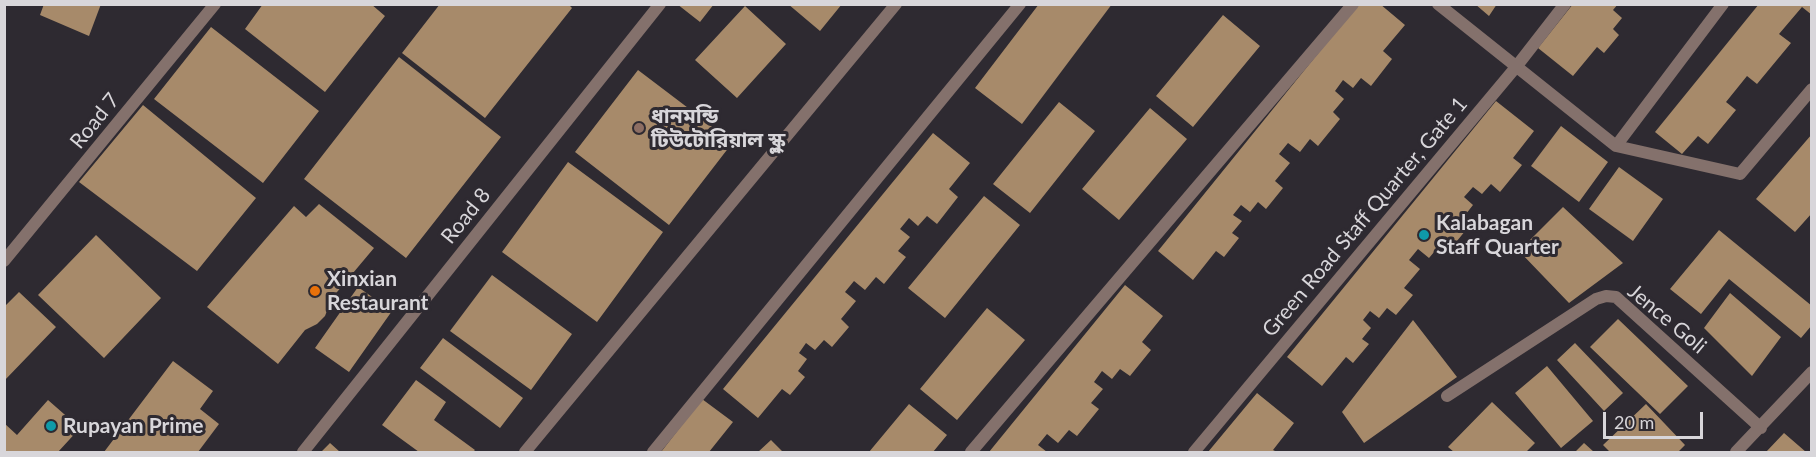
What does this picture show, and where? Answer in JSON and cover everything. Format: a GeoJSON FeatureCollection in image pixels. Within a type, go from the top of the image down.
{"type":"FeatureCollection","features":[{"type":"Feature","properties":{"kind":"street","name":"Road 7"},"geometry":{"type":"LineString","coordinates":[[4,261],[215,4]]}},
{"type":"Feature","properties":{"kind":"street","name":"Road 8"},"geometry":{"type":"LineString","coordinates":[[303,453],[660,4]]}},
{"type":"Feature","properties":{"kind":"street"},"geometry":{"type":"LineString","coordinates":[[525,453],[896,4]]}},
{"type":"Feature","properties":{"kind":"street"},"geometry":{"type":"LineString","coordinates":[[653,453],[1020,4]]}},
{"type":"Feature","properties":{"kind":"street"},"geometry":{"type":"LineString","coordinates":[[971,453],[1353,4]]}},
{"type":"Feature","properties":{"kind":"street"},"geometry":{"type":"LineString","coordinates":[[1438,4],[1616,146],[1740,174],[1812,89]]}},
{"type":"Feature","properties":{"kind":"street","name":"Green Road Staff Quarter, Gate 1"},"geometry":{"type":"LineString","coordinates":[[1194,453],[1516,67],[1565,4]]}},
{"type":"Feature","properties":{"kind":"street"},"geometry":{"type":"LineString","coordinates":[[1616,146],[1723,4]]}},
{"type":"Feature","properties":{"kind":"street","name":"Jence Goli"},"geometry":{"type":"LineString","coordinates":[[1447,396],[1596,299],[1606,296],[1616,297],[1761,428]]}},
{"type":"Feature","properties":{"kind":"street"},"geometry":{"type":"LineString","coordinates":[[1736,453],[1812,372]]}},
{"type":"Feature","properties":{"kind":"building"},"geometry":{"type":"Polygon","coordinates":[[[44,4],[101,4],[89,36],[40,15],[44,4]]]}},
{"type":"Feature","properties":{"kind":"building"},"geometry":{"type":"Polygon","coordinates":[[[263,4],[371,4],[385,16],[325,92],[245,29],[263,4]]]}},
{"type":"Feature","properties":{"kind":"building"},"geometry":{"type":"Polygon","coordinates":[[[440,4],[568,4],[572,8],[485,118],[402,53],[440,4]]]}},
{"type":"Feature","properties":{"kind":"building"},"geometry":{"type":"Polygon","coordinates":[[[677,4],[714,4],[700,22],[677,4]]]}},
{"type":"Feature","properties":{"kind":"building"},"geometry":{"type":"Polygon","coordinates":[[[788,4],[842,4],[820,31],[788,4]]]}},
{"type":"Feature","properties":{"kind":"building"},"geometry":{"type":"Polygon","coordinates":[[[1039,4],[1112,4],[1022,124],[975,88],[1039,4]]]}},
{"type":"Feature","properties":{"kind":"building"},"geometry":{"type":"Polygon","coordinates":[[[1358,4],[1380,4],[1405,25],[1383,51],[1392,59],[1371,86],[1361,78],[1353,88],[1343,80],[1335,91],[1344,99],[1333,112],[1340,119],[1318,146],[1310,139],[1300,152],[1288,143],[1279,154],[1290,163],[1275,181],[1283,188],[1266,209],[1258,202],[1250,212],[1241,205],[1233,215],[1242,221],[1232,233],[1239,238],[1224,257],[1216,251],[1193,280],[1158,251],[1358,4]]]}},
{"type":"Feature","properties":{"kind":"building"},"geometry":{"type":"Polygon","coordinates":[[[1475,4],[1497,4],[1489,16],[1475,4]]]}},
{"type":"Feature","properties":{"kind":"building"},"geometry":{"type":"Polygon","coordinates":[[[1573,4],[1618,4],[1613,10],[1622,18],[1613,29],[1619,35],[1604,53],[1597,47],[1573,76],[1538,48],[1573,4]]]}},
{"type":"Feature","properties":{"kind":"building"},"geometry":{"type":"Polygon","coordinates":[[[1759,4],[1812,4],[1812,15],[1802,7],[1779,34],[1791,43],[1757,84],[1747,76],[1726,102],[1736,110],[1708,144],[1698,136],[1682,154],[1655,132],[1759,4]]]}},
{"type":"Feature","properties":{"kind":"building"},"geometry":{"type":"Polygon","coordinates":[[[745,6],[786,44],[737,98],[695,60],[745,6]]]}},
{"type":"Feature","properties":{"kind":"building"},"geometry":{"type":"Polygon","coordinates":[[[1223,15],[1260,46],[1193,127],[1156,96],[1223,15]]]}},
{"type":"Feature","properties":{"kind":"building"},"geometry":{"type":"Polygon","coordinates":[[[211,27],[319,111],[263,183],[154,99],[211,27]]]}},
{"type":"Feature","properties":{"kind":"building"},"geometry":{"type":"Polygon","coordinates":[[[399,57],[501,137],[406,258],[304,179],[399,57]]]}},
{"type":"Feature","properties":{"kind":"building"},"geometry":{"type":"Polygon","coordinates":[[[638,70],[733,142],[669,225],[575,152],[638,70]]]}},
{"type":"Feature","properties":{"kind":"building","name":"Kalabagan Staff Quarter"},"geometry":{"type":"Polygon","coordinates":[[[1496,101],[1534,131],[1513,158],[1522,165],[1500,192],[1491,184],[1482,194],[1473,187],[1464,197],[1473,205],[1462,219],[1470,225],[1448,252],[1440,245],[1429,258],[1418,249],[1409,260],[1420,269],[1404,288],[1413,295],[1396,315],[1387,308],[1379,318],[1370,311],[1363,320],[1371,328],[1362,339],[1369,344],[1353,363],[1346,357],[1322,386],[1287,357],[1496,101]]]}},
{"type":"Feature","properties":{"kind":"building"},"geometry":{"type":"Polygon","coordinates":[[[1059,102],[1095,131],[1030,213],[993,184],[1059,102]]]}},
{"type":"Feature","properties":{"kind":"building"},"geometry":{"type":"Polygon","coordinates":[[[143,105],[256,198],[197,271],[79,182],[143,105]]]}},
{"type":"Feature","properties":{"kind":"building"},"geometry":{"type":"Polygon","coordinates":[[[1150,108],[1187,139],[1119,220],[1082,189],[1150,108]]]}},
{"type":"Feature","properties":{"kind":"building"},"geometry":{"type":"Polygon","coordinates":[[[1561,126],[1608,162],[1579,202],[1531,166],[1561,126]]]}},
{"type":"Feature","properties":{"kind":"building"},"geometry":{"type":"Polygon","coordinates":[[[933,133],[970,163],[949,189],[958,197],[937,224],[927,216],[918,226],[909,218],[900,229],[910,237],[898,251],[906,257],[884,284],[876,277],[865,290],[854,281],[845,292],[856,301],[841,319],[849,327],[832,347],[824,340],[815,350],[806,343],[799,353],[807,359],[798,371],[805,377],[790,395],[782,389],[758,418],[723,389],[933,133]]]}},
{"type":"Feature","properties":{"kind":"building"},"geometry":{"type":"Polygon","coordinates":[[[1812,134],[1812,213],[1795,232],[1756,199],[1812,134]]]}},
{"type":"Feature","properties":{"kind":"building"},"geometry":{"type":"Polygon","coordinates":[[[568,162],[663,232],[597,322],[502,252],[568,162]]]}},
{"type":"Feature","properties":{"kind":"building"},"geometry":{"type":"Polygon","coordinates":[[[1619,167],[1663,199],[1633,241],[1589,209],[1619,167]]]}},
{"type":"Feature","properties":{"kind":"building"},"geometry":{"type":"Polygon","coordinates":[[[984,196],[1020,225],[945,318],[908,288],[984,196]]]}},
{"type":"Feature","properties":{"kind":"building"},"geometry":{"type":"Polygon","coordinates":[[[319,204],[374,248],[332,298],[325,316],[317,324],[305,330],[278,364],[207,307],[294,206],[306,217],[319,204]]]}},
{"type":"Feature","properties":{"kind":"building"},"geometry":{"type":"Polygon","coordinates":[[[1563,207],[1623,263],[1569,303],[1519,251],[1563,207]]]}},
{"type":"Feature","properties":{"kind":"building"},"geometry":{"type":"Polygon","coordinates":[[[1719,230],[1812,306],[1812,325],[1801,338],[1729,279],[1701,314],[1670,289],[1719,230]]]}},
{"type":"Feature","properties":{"kind":"building"},"geometry":{"type":"Polygon","coordinates":[[[96,235],[161,298],[104,358],[38,295],[96,235]]]}},
{"type":"Feature","properties":{"kind":"building"},"geometry":{"type":"Polygon","coordinates":[[[492,275],[572,334],[531,390],[450,331],[492,275]]]}},
{"type":"Feature","properties":{"kind":"building"},"geometry":{"type":"Polygon","coordinates":[[[1125,285],[1163,316],[1142,342],[1151,350],[1130,376],[1120,369],[1112,379],[1102,371],[1094,382],[1103,389],[1091,403],[1099,409],[1077,436],[1069,430],[1058,443],[1047,434],[1038,445],[1047,452],[989,452],[1125,285]]]}},
{"type":"Feature","properties":{"kind":"building"},"geometry":{"type":"Polygon","coordinates":[[[358,287],[392,311],[349,372],[315,348],[358,287]]]}},
{"type":"Feature","properties":{"kind":"building"},"geometry":{"type":"Polygon","coordinates":[[[19,292],[56,327],[4,381],[4,307],[19,292]]]}},
{"type":"Feature","properties":{"kind":"building"},"geometry":{"type":"Polygon","coordinates":[[[1730,293],[1781,337],[1752,376],[1704,328],[1730,293]]]}},
{"type":"Feature","properties":{"kind":"building"},"geometry":{"type":"Polygon","coordinates":[[[987,308],[1025,340],[957,420],[920,389],[987,308]]]}},
{"type":"Feature","properties":{"kind":"building"},"geometry":{"type":"Polygon","coordinates":[[[1618,319],[1688,386],[1660,414],[1590,347],[1618,319]]]}},
{"type":"Feature","properties":{"kind":"building"},"geometry":{"type":"Polygon","coordinates":[[[1413,320],[1457,377],[1364,443],[1342,412],[1413,320]]]}},
{"type":"Feature","properties":{"kind":"building"},"geometry":{"type":"Polygon","coordinates":[[[443,338],[523,398],[500,428],[420,368],[443,338]]]}},
{"type":"Feature","properties":{"kind":"building"},"geometry":{"type":"Polygon","coordinates":[[[1575,343],[1623,393],[1604,411],[1557,360],[1575,343]]]}},
{"type":"Feature","properties":{"kind":"building"},"geometry":{"type":"Polygon","coordinates":[[[173,361],[213,391],[200,409],[219,424],[198,452],[104,452],[173,361]]]}},
{"type":"Feature","properties":{"kind":"building"},"geometry":{"type":"Polygon","coordinates":[[[1547,366],[1593,421],[1561,448],[1515,393],[1547,366]]]}},
{"type":"Feature","properties":{"kind":"building"},"geometry":{"type":"Polygon","coordinates":[[[416,380],[446,402],[434,420],[475,450],[473,452],[419,452],[382,425],[416,380]]]}},
{"type":"Feature","properties":{"kind":"building"},"geometry":{"type":"Polygon","coordinates":[[[1257,393],[1294,423],[1273,450],[1277,452],[1208,452],[1257,393]]]}},
{"type":"Feature","properties":{"kind":"building"},"geometry":{"type":"Polygon","coordinates":[[[702,399],[733,422],[709,452],[661,452],[702,399]]]}},
{"type":"Feature","properties":{"kind":"building","name":"Rupayan Prime"},"geometry":{"type":"Polygon","coordinates":[[[48,400],[80,428],[58,452],[4,452],[4,423],[17,435],[48,400]]]}},
{"type":"Feature","properties":{"kind":"building"},"geometry":{"type":"Polygon","coordinates":[[[1492,402],[1535,443],[1526,452],[1454,452],[1448,447],[1492,402]]]}},
{"type":"Feature","properties":{"kind":"building"},"geometry":{"type":"Polygon","coordinates":[[[909,404],[947,435],[933,452],[869,452],[909,404]]]}},
{"type":"Feature","properties":{"kind":"building"},"geometry":{"type":"Polygon","coordinates":[[[1646,404],[1685,445],[1678,452],[1610,452],[1603,445],[1646,404]]]}},
{"type":"Feature","properties":{"kind":"building"},"geometry":{"type":"Polygon","coordinates":[[[1784,433],[1806,452],[1766,452],[1784,433]]]}},
{"type":"Feature","properties":{"kind":"building"},"geometry":{"type":"Polygon","coordinates":[[[771,440],[783,452],[758,452],[771,440]]]}},
{"type":"Feature","properties":{"kind":"building"},"geometry":{"type":"Polygon","coordinates":[[[330,443],[340,452],[321,452],[330,443]]]}},
{"type":"Feature","properties":{"kind":"building"},"geometry":{"type":"Polygon","coordinates":[[[1584,443],[1594,452],[1575,452],[1584,443]]]}},
{"type":"Feature","properties":{"kind":"place","name":"ধানমন্ডি টিউটোরিয়াল স্কুল"},"geometry":{"type":"Point","coordinates":[639,128]}},
{"type":"Feature","properties":{"kind":"place","name":"Kalabagan Staff Quarter"},"geometry":{"type":"Point","coordinates":[1424,235]}},
{"type":"Feature","properties":{"kind":"place","name":"Xinxian Restaurant"},"geometry":{"type":"Point","coordinates":[315,291]}},
{"type":"Feature","properties":{"kind":"place","name":"Rupayan Prime"},"geometry":{"type":"Point","coordinates":[51,426]}}]}
